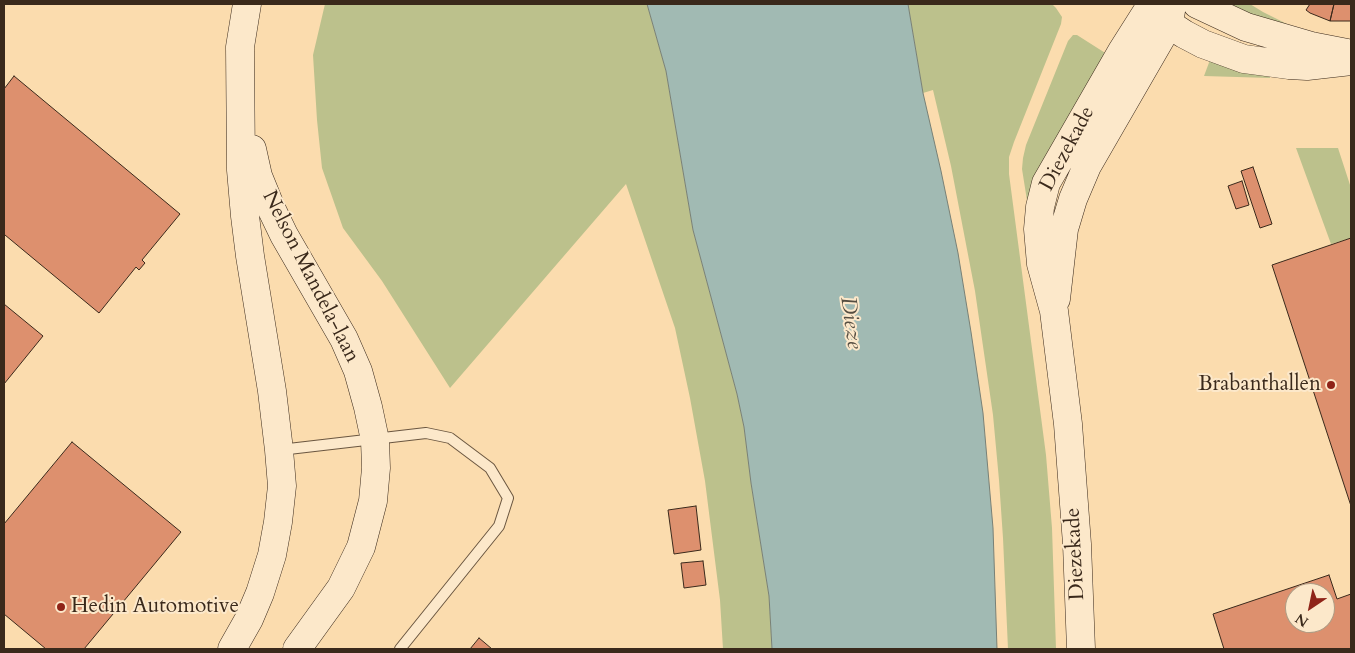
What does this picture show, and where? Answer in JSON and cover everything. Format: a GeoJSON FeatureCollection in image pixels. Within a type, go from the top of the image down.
{"type":"FeatureCollection","features":[{"type":"Feature","properties":{"kind":"main road","name":"Nelson Mandela-laan"},"geometry":{"type":"LineString","coordinates":[[232,649],[249,619],[260,594],[272,555],[282,486],[280,450],[250,256],[241,170],[240,47],[247,4]]}},
{"type":"Feature","properties":{"kind":"main road"},"geometry":{"type":"LineString","coordinates":[[1197,4],[1246,27],[1311,46],[1351,54]]}},
{"type":"Feature","properties":{"kind":"main road"},"geometry":{"type":"LineString","coordinates":[[1157,9],[1203,44],[1244,59],[1272,64],[1307,66],[1351,61]]}},
{"type":"Feature","properties":{"kind":"main road","name":"Diezekade"},"geometry":{"type":"LineString","coordinates":[[1081,649],[1077,544],[1068,424],[1054,310],[1042,264],[1038,229],[1040,207],[1046,183],[1122,51],[1157,9]]}},
{"type":"Feature","properties":{"kind":"main road","name":"Nelson Mandela-laan"},"geometry":{"type":"LineString","coordinates":[[240,96],[258,176],[284,235],[344,338],[358,371],[375,440],[376,468],[373,501],[361,547],[341,588],[297,649]]}},
{"type":"Feature","properties":{"kind":"lane"},"geometry":{"type":"LineString","coordinates":[[280,450],[426,433],[450,438],[490,468],[508,498],[499,526],[400,649]]}},
{"type":"Feature","properties":{"kind":"green space"},"geometry":{"type":"Polygon","coordinates":[[[325,4],[647,4],[666,71],[693,230],[744,427],[769,596],[772,649],[723,649],[720,600],[705,481],[690,398],[675,328],[626,184],[450,388],[382,281],[343,228],[322,168],[313,55],[325,4]]]}},
{"type":"Feature","properties":{"kind":"green space"},"geometry":{"type":"Polygon","coordinates":[[[908,4],[1052,4],[1062,17],[1061,24],[1009,157],[1009,174],[1046,455],[1052,528],[1056,649],[1008,649],[999,480],[993,415],[975,291],[951,166],[933,90],[923,93],[908,4]]]}},
{"type":"Feature","properties":{"kind":"green space"},"geometry":{"type":"Polygon","coordinates":[[[1234,4],[1250,4],[1295,28],[1231,12],[1234,4]]]}},
{"type":"Feature","properties":{"kind":"green space"},"geometry":{"type":"Polygon","coordinates":[[[1073,35],[1077,35],[1110,56],[1029,213],[1022,169],[1026,145],[1068,41],[1073,35]]]}},
{"type":"Feature","properties":{"kind":"green space"},"geometry":{"type":"Polygon","coordinates":[[[1210,60],[1270,73],[1270,78],[1204,76],[1210,60]]]}},
{"type":"Feature","properties":{"kind":"green space"},"geometry":{"type":"Polygon","coordinates":[[[1296,148],[1338,148],[1351,188],[1351,238],[1331,244],[1296,148]]]}},
{"type":"Feature","properties":{"kind":"water","name":"Dieze"},"geometry":{"type":"Polygon","coordinates":[[[647,4],[908,4],[923,93],[958,253],[983,413],[993,528],[997,649],[772,649],[769,596],[744,427],[693,230],[666,71],[647,4]]]}},
{"type":"Feature","properties":{"kind":"building"},"geometry":{"type":"Polygon","coordinates":[[[1310,4],[1334,4],[1330,21],[1306,10],[1310,4]]]}},
{"type":"Feature","properties":{"kind":"building"},"geometry":{"type":"Polygon","coordinates":[[[1334,4],[1351,4],[1351,21],[1330,21],[1334,4]]]}},
{"type":"Feature","properties":{"kind":"building"},"geometry":{"type":"Polygon","coordinates":[[[14,76],[180,214],[142,260],[145,263],[139,270],[136,267],[99,313],[4,236],[4,89],[14,76]]]}},
{"type":"Feature","properties":{"kind":"building"},"geometry":{"type":"Polygon","coordinates":[[[1253,167],[1272,224],[1260,228],[1241,171],[1253,167]]]}},
{"type":"Feature","properties":{"kind":"building"},"geometry":{"type":"Polygon","coordinates":[[[1242,181],[1249,205],[1236,209],[1228,186],[1242,181]]]}},
{"type":"Feature","properties":{"kind":"building","name":"Brabanthallen"},"geometry":{"type":"Polygon","coordinates":[[[1351,238],[1351,506],[1272,265],[1351,238]]]}},
{"type":"Feature","properties":{"kind":"building"},"geometry":{"type":"Polygon","coordinates":[[[4,304],[43,336],[4,384],[4,304]]]}},
{"type":"Feature","properties":{"kind":"building"},"geometry":{"type":"Polygon","coordinates":[[[72,442],[181,532],[84,649],[46,649],[4,614],[4,524],[72,442]]]}},
{"type":"Feature","properties":{"kind":"building"},"geometry":{"type":"Polygon","coordinates":[[[696,506],[701,550],[674,554],[668,510],[696,506]]]}},
{"type":"Feature","properties":{"kind":"building"},"geometry":{"type":"Polygon","coordinates":[[[703,561],[706,585],[684,588],[681,563],[703,561]]]}},
{"type":"Feature","properties":{"kind":"building"},"geometry":{"type":"Polygon","coordinates":[[[1329,575],[1332,583],[1305,583],[1329,575]]]}},
{"type":"Feature","properties":{"kind":"building"},"geometry":{"type":"Polygon","coordinates":[[[1285,590],[1285,633],[1335,633],[1335,593],[1337,599],[1351,594],[1351,649],[1224,649],[1213,614],[1285,590]]]}},
{"type":"Feature","properties":{"kind":"building"},"geometry":{"type":"Polygon","coordinates":[[[479,638],[485,643],[492,649],[470,649],[479,638]]]}},
{"type":"Feature","properties":{"kind":"place","name":"Brabanthallen"},"geometry":{"type":"Point","coordinates":[1331,385]}},
{"type":"Feature","properties":{"kind":"place","name":"Hedin Automotive"},"geometry":{"type":"Point","coordinates":[61,607]}}]}
